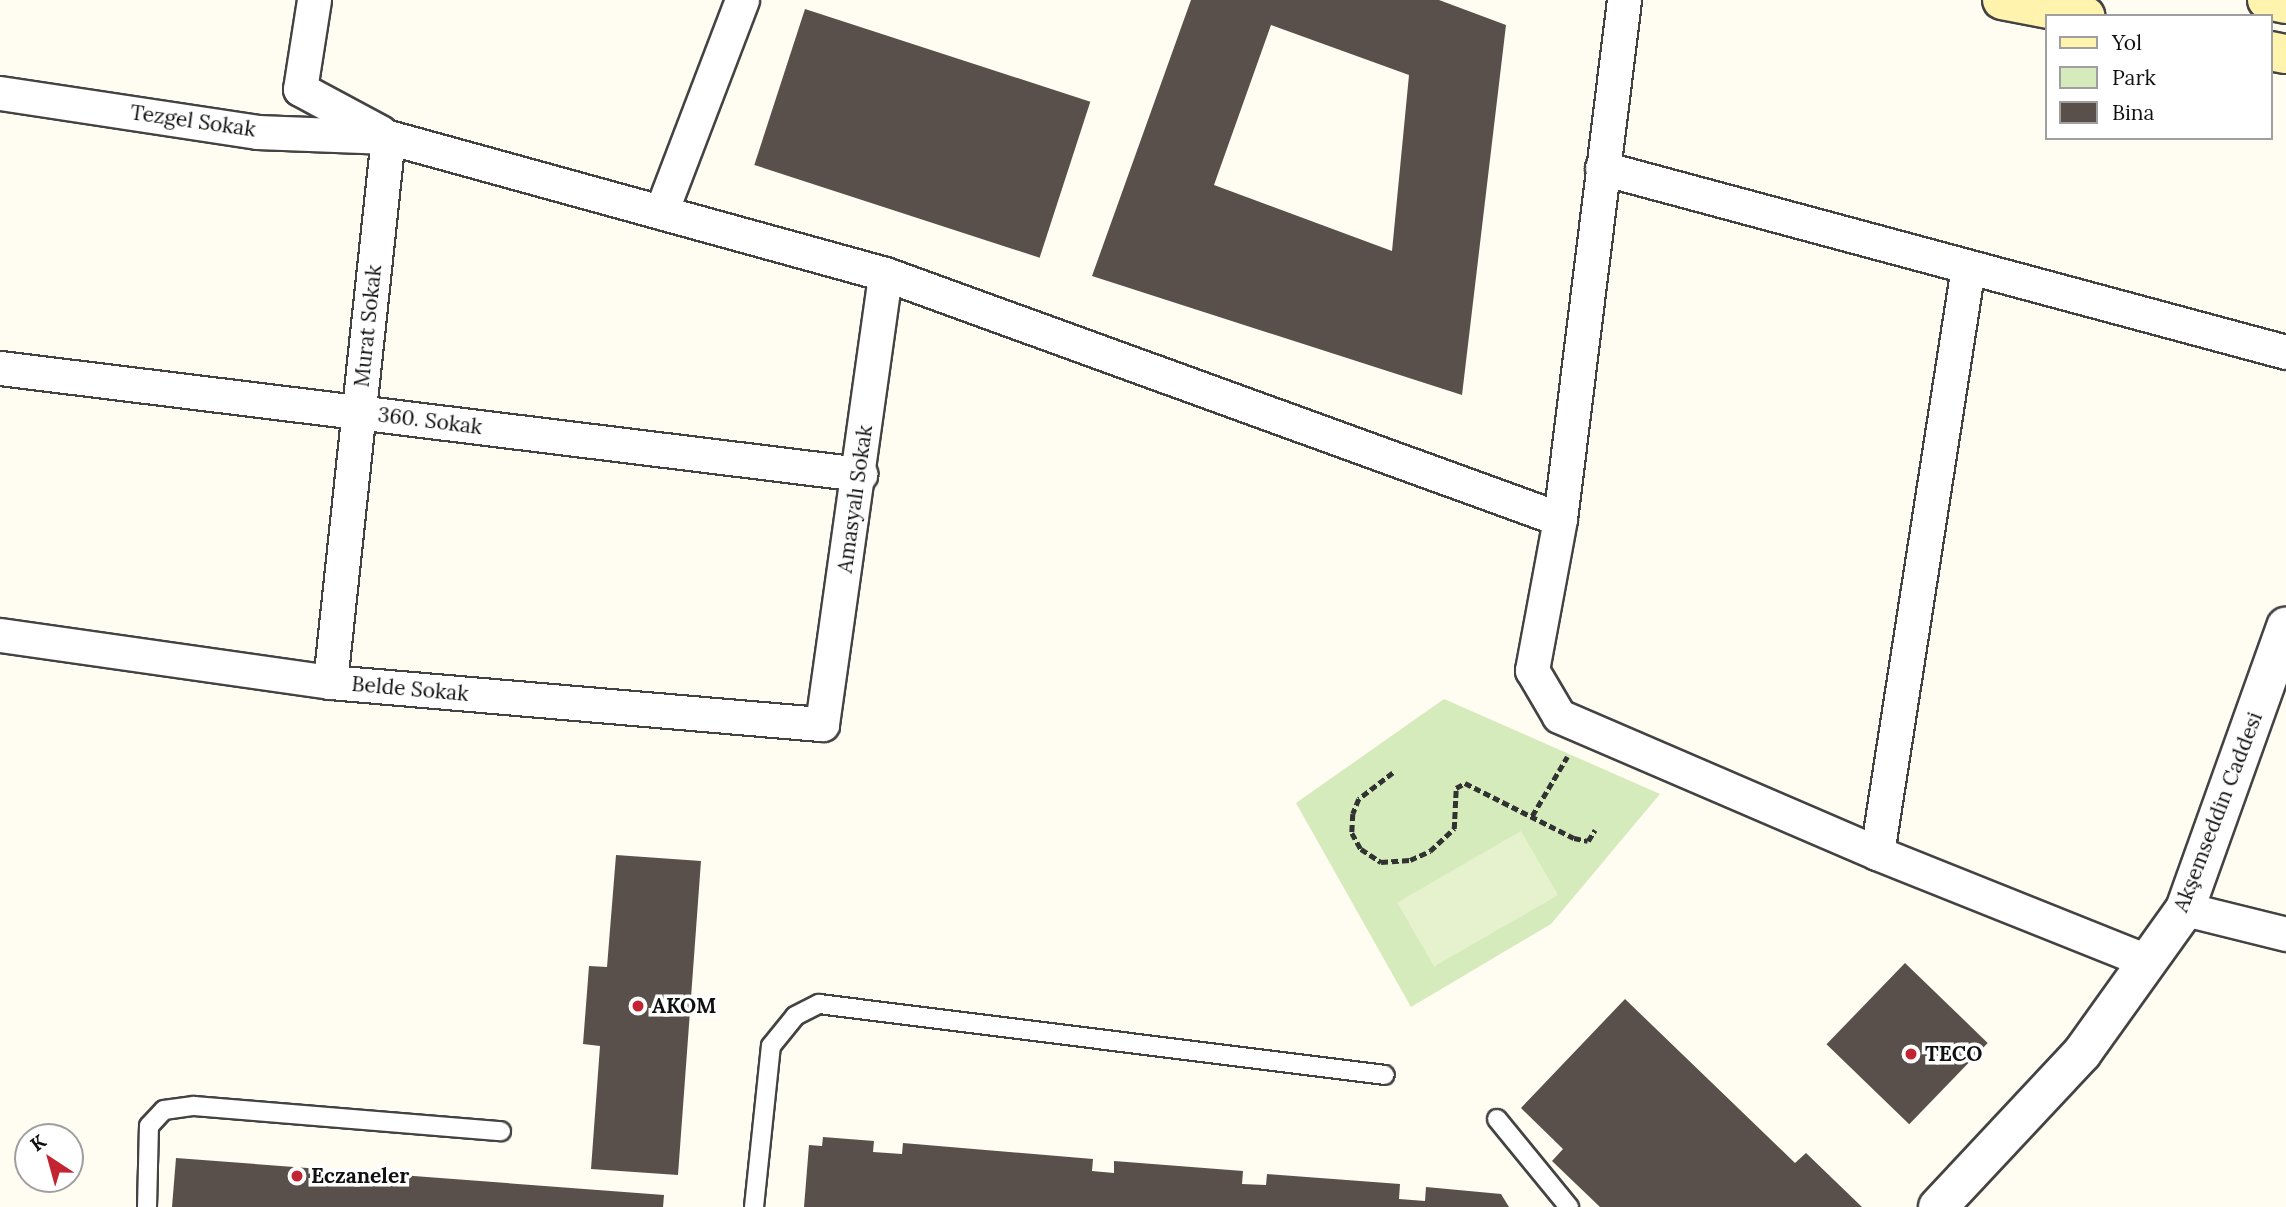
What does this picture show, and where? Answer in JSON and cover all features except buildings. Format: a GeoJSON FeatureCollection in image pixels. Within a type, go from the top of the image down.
{"type":"FeatureCollection","features":[{"type":"Feature","properties":{"kind":"main road"},"geometry":{"type":"LineString","coordinates":[[2002,0],[2075,14]]}},
{"type":"Feature","properties":{"kind":"main road"},"geometry":{"type":"LineString","coordinates":[[2267,0],[2286,4]]}},
{"type":"Feature","properties":{"kind":"street"},"geometry":{"type":"LineString","coordinates":[[314,0],[300,89],[388,137],[885,274],[1560,519]]}},
{"type":"Feature","properties":{"kind":"street"},"geometry":{"type":"LineString","coordinates":[[662,212],[742,0]]}},
{"type":"Feature","properties":{"kind":"street"},"geometry":{"type":"LineString","coordinates":[[1624,0],[1560,519],[1532,670],[1559,716],[1877,853],[2147,961]]}},
{"type":"Feature","properties":{"kind":"street","name":"Tezgel Sokak"},"geometry":{"type":"LineString","coordinates":[[0,93],[257,132],[388,137]]}},
{"type":"Feature","properties":{"kind":"street","name":"Murat Sokak"},"geometry":{"type":"LineString","coordinates":[[330,682],[388,137]]}},
{"type":"Feature","properties":{"kind":"street"},"geometry":{"type":"LineString","coordinates":[[1602,168],[2286,352]]}},
{"type":"Feature","properties":{"kind":"street"},"geometry":{"type":"LineString","coordinates":[[1877,853],[1968,267]]}},
{"type":"Feature","properties":{"kind":"street","name":"Amasyalı Sokak"},"geometry":{"type":"LineString","coordinates":[[822,724],[860,474],[885,274]]}},
{"type":"Feature","properties":{"kind":"street","name":"360. Sokak"},"geometry":{"type":"LineString","coordinates":[[0,368],[860,474]]}},
{"type":"Feature","properties":{"kind":"street","name":"Akşemseddin Caddesi"},"geometry":{"type":"LineString","coordinates":[[1938,1207],[2082,1053],[2185,909],[2286,627]]}},
{"type":"Feature","properties":{"kind":"street","name":"Belde Sokak"},"geometry":{"type":"LineString","coordinates":[[0,635],[330,682],[822,724]]}},
{"type":"Feature","properties":{"kind":"street"},"geometry":{"type":"LineString","coordinates":[[2185,909],[2286,934]]}},
{"type":"Feature","properties":{"kind":"lane"},"geometry":{"type":"LineString","coordinates":[[754,1207],[771,1046],[794,1016],[819,1004],[1385,1075]]}},
{"type":"Feature","properties":{"kind":"lane"},"geometry":{"type":"LineString","coordinates":[[147,1207],[149,1126],[163,1110],[194,1106],[501,1131]]}},
{"type":"Feature","properties":{"kind":"lane"},"geometry":{"type":"LineString","coordinates":[[1497,1119],[1569,1207]]}},
{"type":"Feature","properties":{"kind":"path"},"geometry":{"type":"LineString","coordinates":[[1532,816],[1560,772],[1581,725]]}},
{"type":"Feature","properties":{"kind":"path"},"geometry":{"type":"LineString","coordinates":[[1393,773],[1359,799],[1353,814],[1352,834],[1361,849],[1381,862],[1410,860],[1430,851],[1454,829],[1457,788],[1465,783],[1574,838],[1588,841],[1595,830]]}},
{"type":"Feature","properties":{"kind":"green space"},"geometry":{"type":"Polygon","coordinates":[[[1444,699],[1660,794],[1551,924],[1411,1007],[1296,803],[1444,699]]]}},
{"type":"Feature","properties":{"kind":"green space"},"geometry":{"type":"Polygon","coordinates":[[[1521,831],[1558,895],[1434,967],[1397,902],[1521,831]]]}},
{"type":"Feature","properties":{"kind":"place","name":"AKOM"},"geometry":{"type":"Point","coordinates":[638,1006]}},
{"type":"Feature","properties":{"kind":"place","name":"TECO"},"geometry":{"type":"Point","coordinates":[1911,1054]}},
{"type":"Feature","properties":{"kind":"place","name":"Eczaneler"},"geometry":{"type":"Point","coordinates":[297,1176]}}]}
